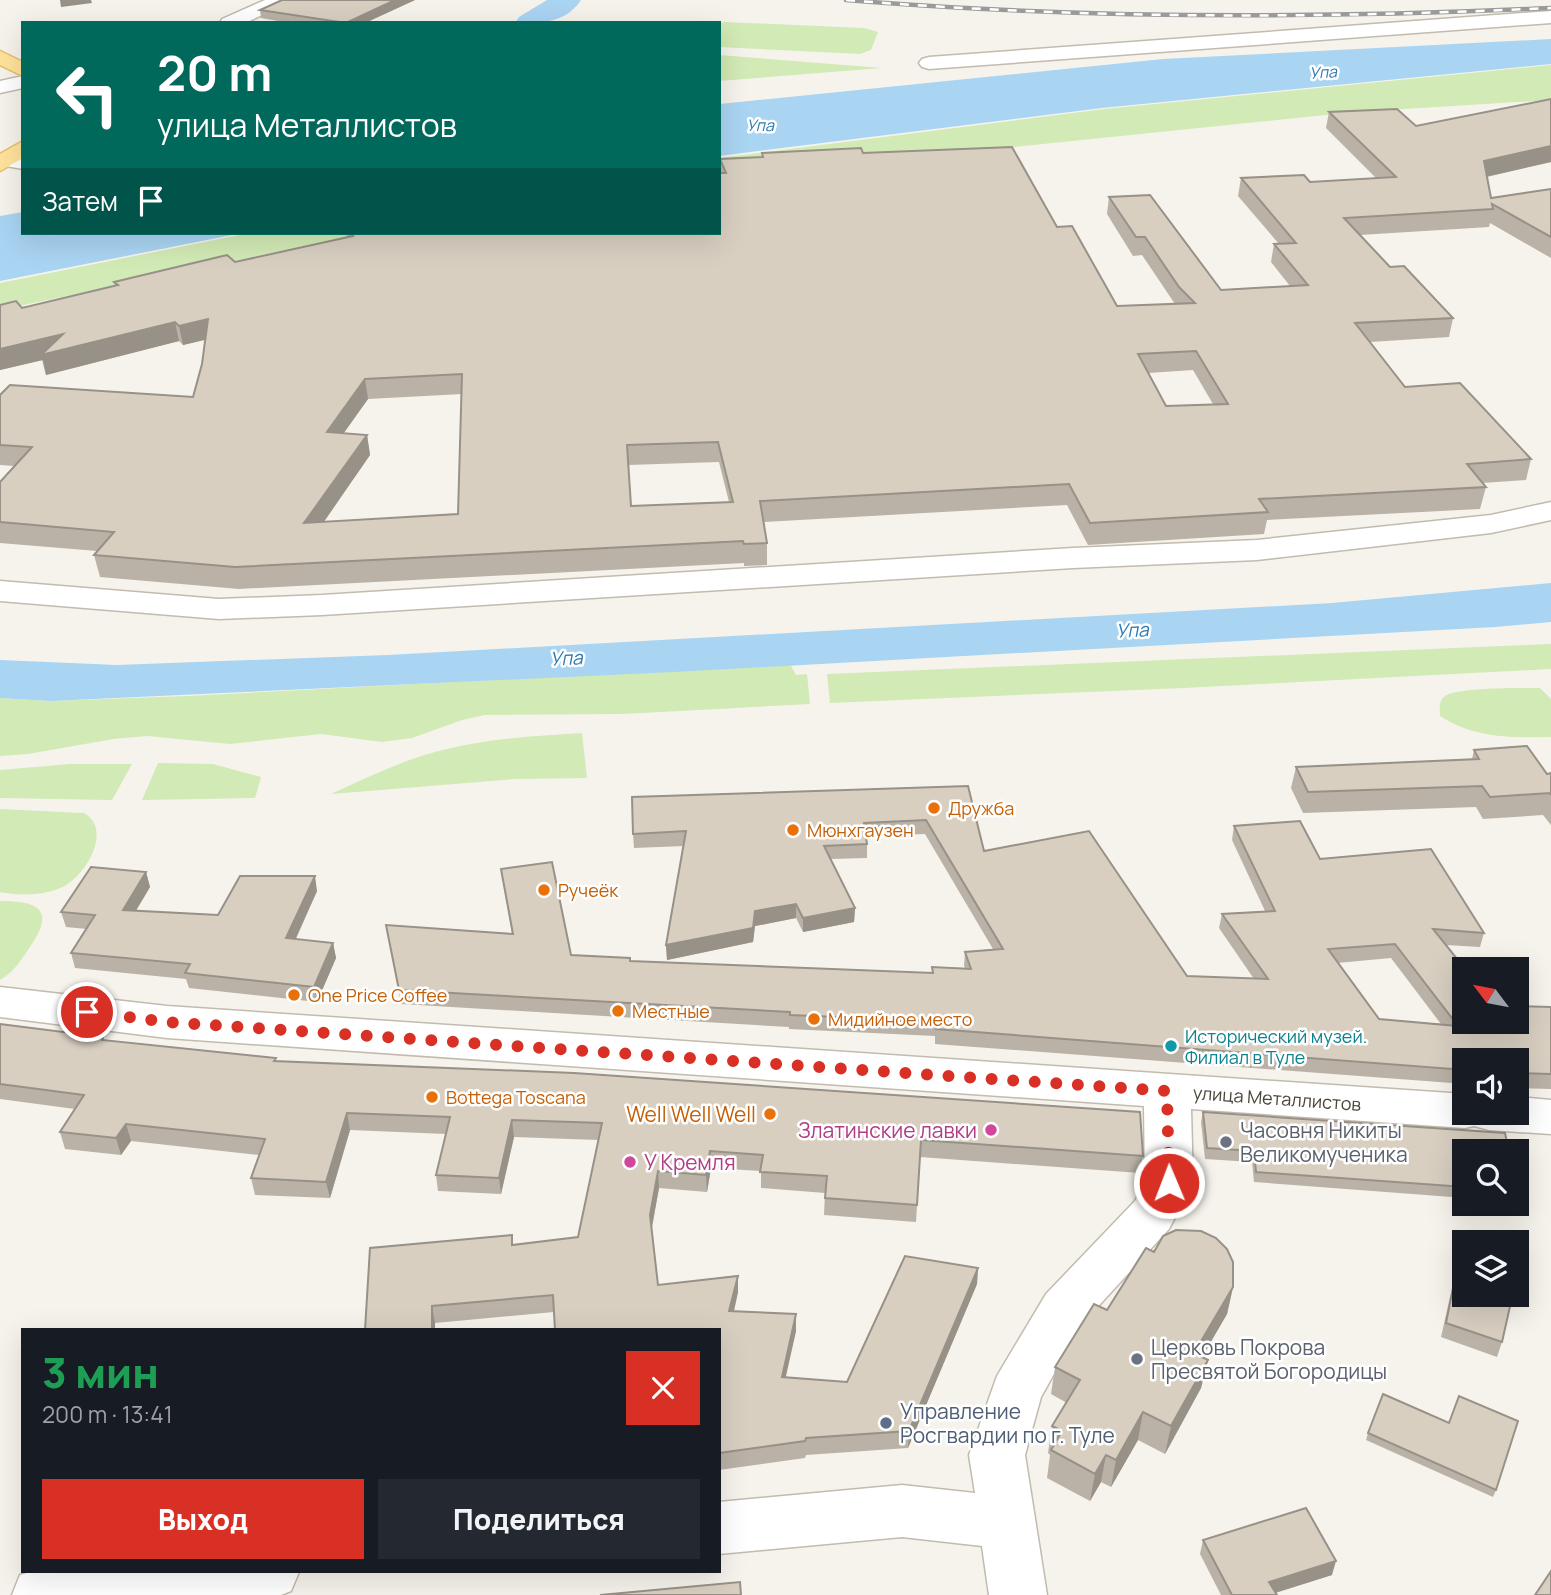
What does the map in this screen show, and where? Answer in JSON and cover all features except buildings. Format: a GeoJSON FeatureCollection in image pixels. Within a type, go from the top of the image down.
{"type":"FeatureCollection","features":[{"type":"Feature","properties":{"kind":"main road"},"geometry":{"type":"LineString","coordinates":[[0,57],[21,69]]}},
{"type":"Feature","properties":{"kind":"street"},"geometry":{"type":"LineString","coordinates":[[233,21],[280,0]]}},
{"type":"Feature","properties":{"kind":"street"},"geometry":{"type":"LineString","coordinates":[[929,63],[1551,17]]}},
{"type":"Feature","properties":{"kind":"street"},"geometry":{"type":"LineString","coordinates":[[0,88],[21,83]]}},
{"type":"Feature","properties":{"kind":"street"},"geometry":{"type":"LineString","coordinates":[[0,592],[85,596],[219,609],[322,605],[1073,558],[1257,550],[1491,524],[1551,511]]}},
{"type":"Feature","properties":{"kind":"street","name":"улица Металлистов"},"geometry":{"type":"LineString","coordinates":[[0,1002],[167,1022],[1452,1110]]}},
{"type":"Feature","properties":{"kind":"street"},"geometry":{"type":"LineString","coordinates":[[1018,1595],[997,1455],[1016,1392],[1064,1309],[1152,1215],[1169,1183],[1167,1091]]}},
{"type":"Feature","properties":{"kind":"street"},"geometry":{"type":"LineString","coordinates":[[1529,1116],[1551,1117]]}},
{"type":"Feature","properties":{"kind":"street"},"geometry":{"type":"LineString","coordinates":[[721,1528],[902,1511],[1007,1523]]}},
{"type":"Feature","properties":{"kind":"street"},"geometry":{"type":"LineString","coordinates":[[41,1595],[260,1573]]}},
{"type":"Feature","properties":{"kind":"green space"},"geometry":{"type":"Polygon","coordinates":[[[721,23],[864,28],[878,32],[871,50],[860,54],[721,47],[721,23]]]}},
{"type":"Feature","properties":{"kind":"green space"},"geometry":{"type":"Polygon","coordinates":[[[721,55],[882,68],[721,81],[721,55]]]}},
{"type":"Feature","properties":{"kind":"green space"},"geometry":{"type":"Polygon","coordinates":[[[1551,65],[1551,100],[1355,112],[721,177],[721,158],[1104,109],[1551,65]]]}},
{"type":"Feature","properties":{"kind":"green space"},"geometry":{"type":"Polygon","coordinates":[[[240,235],[356,235],[0,310],[0,283],[240,235]]]}},
{"type":"Feature","properties":{"kind":"green space"},"geometry":{"type":"Polygon","coordinates":[[[1551,644],[1551,669],[830,703],[827,674],[1551,644]]]}},
{"type":"Feature","properties":{"kind":"green space"},"geometry":{"type":"Polygon","coordinates":[[[790,664],[796,675],[807,674],[810,704],[623,714],[485,715],[462,720],[412,738],[382,742],[321,734],[230,744],[147,736],[0,756],[0,698],[51,701],[188,696],[790,664]]]}},
{"type":"Feature","properties":{"kind":"green space"},"geometry":{"type":"Polygon","coordinates":[[[1540,688],[1551,699],[1551,737],[1507,737],[1479,733],[1440,716],[1441,700],[1452,693],[1540,688]]]}},
{"type":"Feature","properties":{"kind":"green space"},"geometry":{"type":"Polygon","coordinates":[[[582,733],[587,778],[515,779],[331,794],[402,763],[447,749],[497,740],[582,733]]]}},
{"type":"Feature","properties":{"kind":"green space"},"geometry":{"type":"Polygon","coordinates":[[[158,763],[213,764],[261,777],[255,798],[142,800],[158,763]]]}},
{"type":"Feature","properties":{"kind":"green space"},"geometry":{"type":"Polygon","coordinates":[[[70,764],[132,764],[112,800],[0,798],[0,770],[70,764]]]}},
{"type":"Feature","properties":{"kind":"green space"},"geometry":{"type":"Polygon","coordinates":[[[0,809],[84,813],[92,820],[96,829],[94,850],[89,861],[74,879],[59,889],[33,894],[0,892],[0,809]]]}},
{"type":"Feature","properties":{"kind":"green space"},"geometry":{"type":"Polygon","coordinates":[[[0,901],[33,906],[42,916],[42,924],[20,961],[0,980],[0,901]]]}},
{"type":"Feature","properties":{"kind":"water","name":"Упа"},"geometry":{"type":"Polygon","coordinates":[[[1551,39],[1551,64],[1102,108],[721,156],[721,104],[1163,59],[1551,39]]]}},
{"type":"Feature","properties":{"kind":"water"},"geometry":{"type":"Polygon","coordinates":[[[21,212],[21,235],[232,235],[0,281],[0,216],[21,212]]]}},
{"type":"Feature","properties":{"kind":"water","name":"Упа"},"geometry":{"type":"Polygon","coordinates":[[[1551,583],[1551,622],[1495,627],[673,672],[51,701],[0,698],[0,660],[117,665],[388,655],[1332,603],[1551,583]]]}},
{"type":"Feature","properties":{"kind":"waterway"},"geometry":{"type":"LineString","coordinates":[[533,21],[567,0]]}},
{"type":"Feature","properties":{"kind":"railway"},"geometry":{"type":"LineString","coordinates":[[846,0],[1022,11],[1198,15],[1374,14],[1551,8]]}},
{"type":"Feature","properties":{"kind":"place","name":"Дружба"},"geometry":{"type":"Point","coordinates":[934,808]}},
{"type":"Feature","properties":{"kind":"place","name":"Мюнхгаузен"},"geometry":{"type":"Point","coordinates":[793,830]}},
{"type":"Feature","properties":{"kind":"place","name":"Ручеёк"},"geometry":{"type":"Point","coordinates":[544,890]}},
{"type":"Feature","properties":{"kind":"place","name":"One Price Coffee"},"geometry":{"type":"Point","coordinates":[294,995]}},
{"type":"Feature","properties":{"kind":"place","name":"Местные"},"geometry":{"type":"Point","coordinates":[618,1011]}},
{"type":"Feature","properties":{"kind":"place","name":"Мидийное место"},"geometry":{"type":"Point","coordinates":[814,1019]}},
{"type":"Feature","properties":{"kind":"place","name":"Исторический музей. Филиал в Туле"},"geometry":{"type":"Point","coordinates":[1171,1046]}},
{"type":"Feature","properties":{"kind":"place","name":"Bottega Toscana"},"geometry":{"type":"Point","coordinates":[432,1097]}},
{"type":"Feature","properties":{"kind":"place","name":"Well Well Well"},"geometry":{"type":"Point","coordinates":[770,1114]}},
{"type":"Feature","properties":{"kind":"place","name":"Златинские лавки"},"geometry":{"type":"Point","coordinates":[991,1130]}},
{"type":"Feature","properties":{"kind":"place","name":"Часовня Никиты Великомученика"},"geometry":{"type":"Point","coordinates":[1226,1142]}},
{"type":"Feature","properties":{"kind":"place","name":"У Кремля"},"geometry":{"type":"Point","coordinates":[630,1162]}},
{"type":"Feature","properties":{"kind":"place","name":"Церковь Покрова Пресвятой Богородицы"},"geometry":{"type":"Point","coordinates":[1137,1359]}},
{"type":"Feature","properties":{"kind":"place","name":"Управление Росгвардии по г. Туле"},"geometry":{"type":"Point","coordinates":[886,1423]}},
{"type":"Feature","properties":{"kind":"route"},"geometry":{"type":"LineString","coordinates":[[87,1012],[167,1022],[1167,1091],[1169,1183]]}}]}
